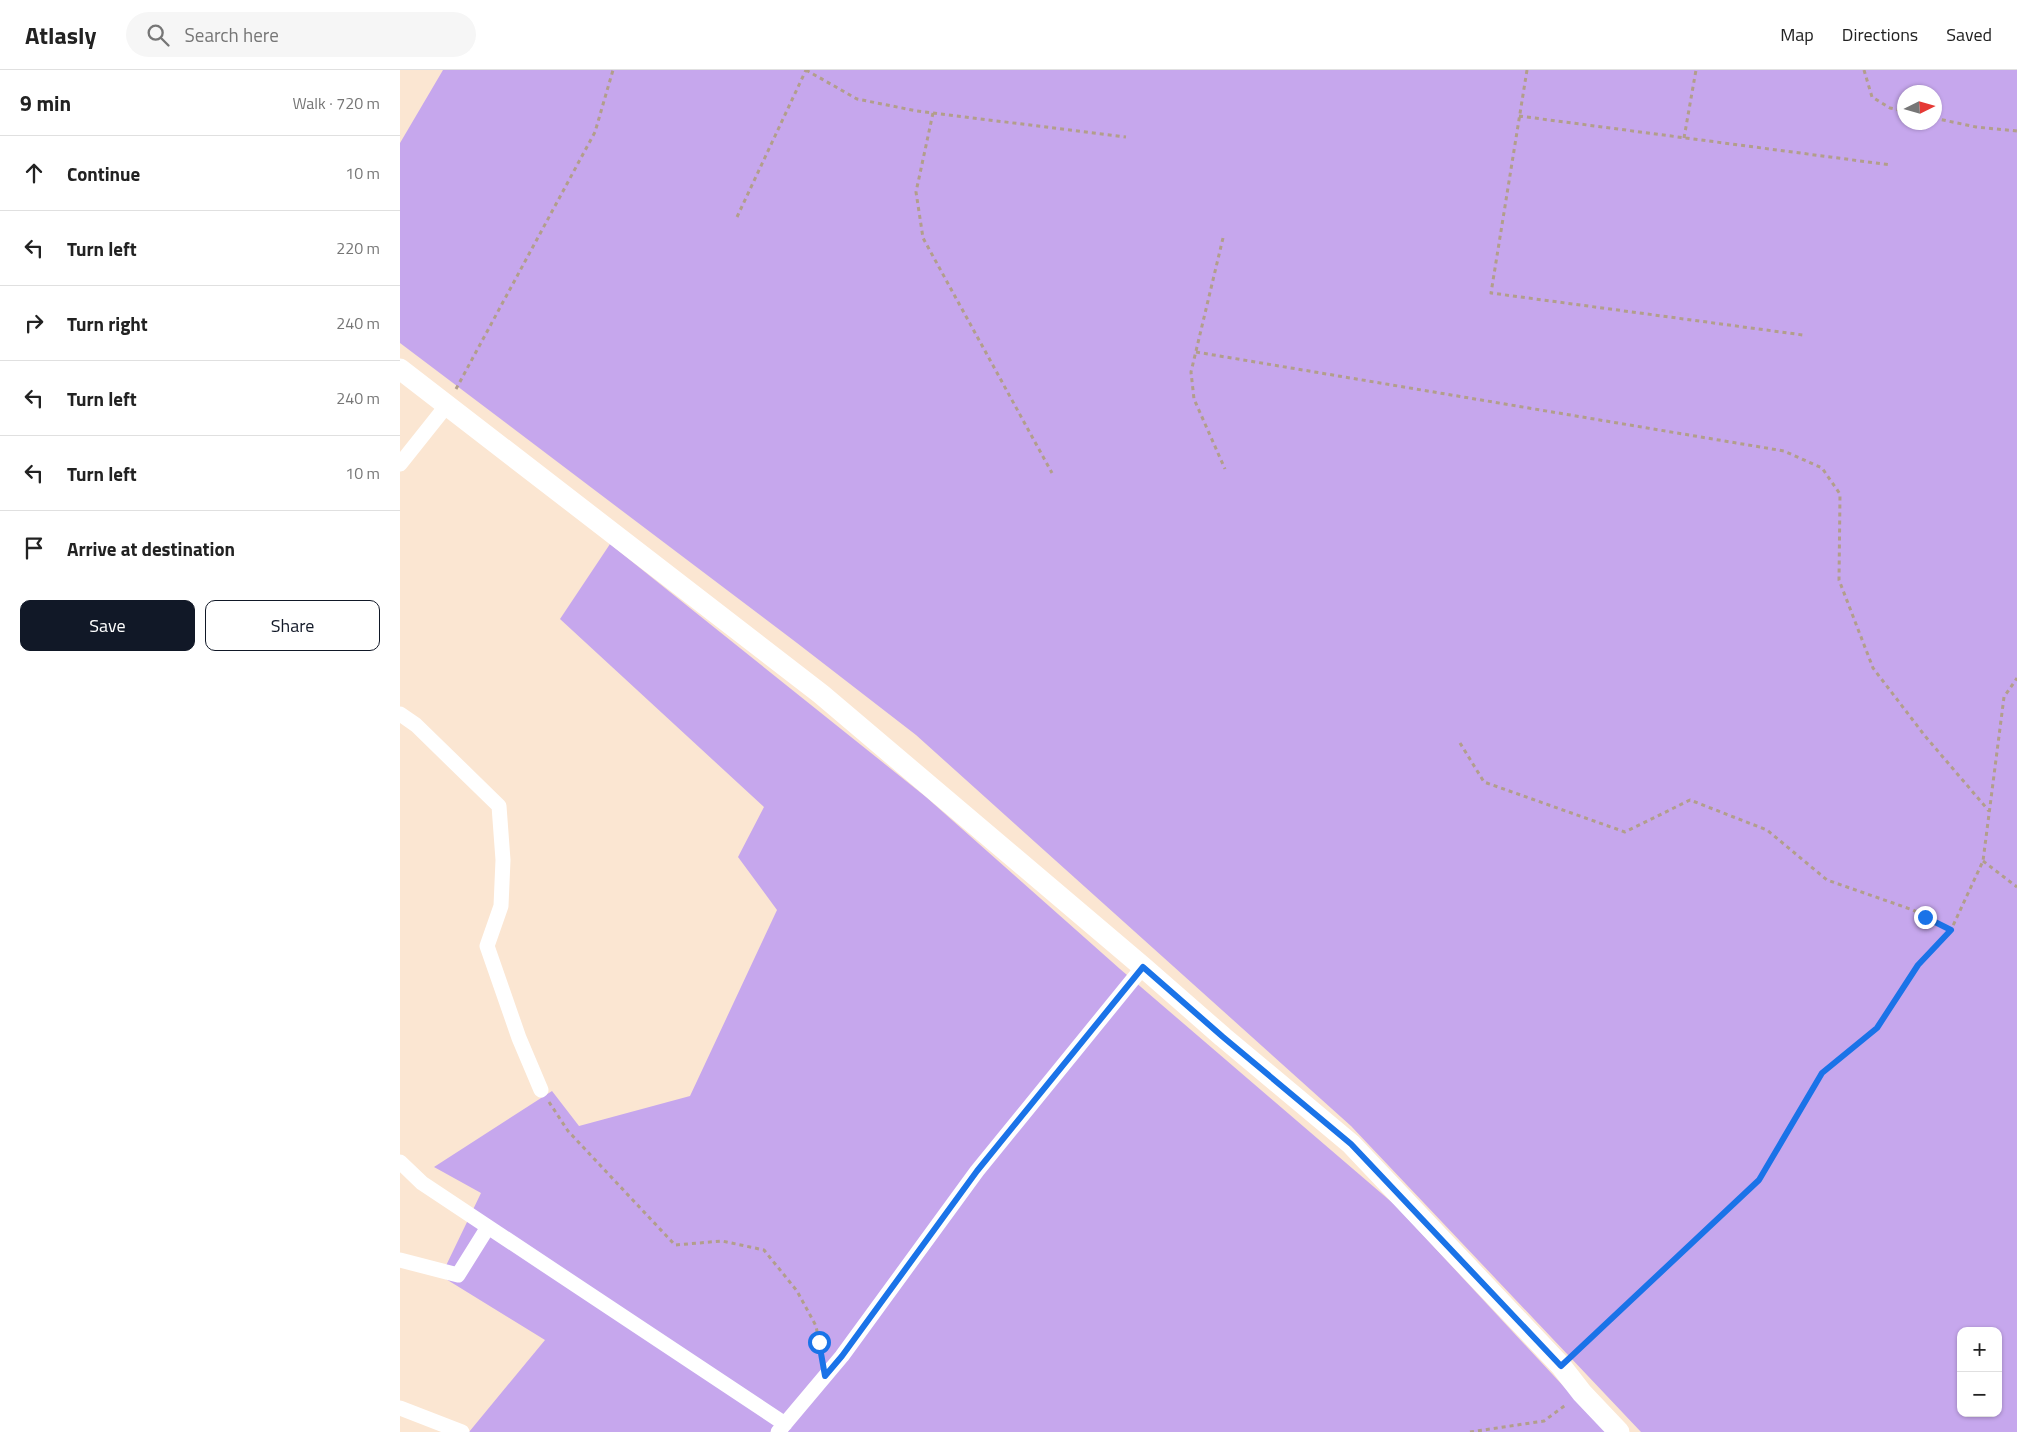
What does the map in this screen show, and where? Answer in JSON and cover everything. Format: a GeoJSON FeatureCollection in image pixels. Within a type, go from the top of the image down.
{"type":"FeatureCollection","features":[{"type":"Feature","properties":{"kind":"street"},"geometry":{"type":"LineString","coordinates":[[400,369],[821,694],[1351,1144],[1561,1366],[1582,1393],[1619,1432]]}},
{"type":"Feature","properties":{"kind":"street"},"geometry":{"type":"LineString","coordinates":[[400,464],[447,405]]}},
{"type":"Feature","properties":{"kind":"street"},"geometry":{"type":"LineString","coordinates":[[400,714],[416,725],[499,806],[504,860],[501,906],[487,946],[519,1038],[541,1090]]}},
{"type":"Feature","properties":{"kind":"street"},"geometry":{"type":"LineString","coordinates":[[400,1162],[422,1183],[782,1428],[842,1356],[977,1171],[1143,967]]}},
{"type":"Feature","properties":{"kind":"street"},"geometry":{"type":"LineString","coordinates":[[400,1180],[422,1183]]}},
{"type":"Feature","properties":{"kind":"street"},"geometry":{"type":"LineString","coordinates":[[400,1260],[458,1275],[488,1227]]}},
{"type":"Feature","properties":{"kind":"street"},"geometry":{"type":"LineString","coordinates":[[400,1408],[462,1432]]}},
{"type":"Feature","properties":{"kind":"path"},"geometry":{"type":"LineString","coordinates":[[447,405],[595,132],[613,70]]}},
{"type":"Feature","properties":{"kind":"path"},"geometry":{"type":"LineString","coordinates":[[737,217],[806,70],[857,98],[934,113],[1126,137]]}},
{"type":"Feature","properties":{"kind":"path"},"geometry":{"type":"LineString","coordinates":[[1527,70],[1491,293],[1803,335]]}},
{"type":"Feature","properties":{"kind":"path"},"geometry":{"type":"LineString","coordinates":[[1684,138],[1696,70]]}},
{"type":"Feature","properties":{"kind":"path"},"geometry":{"type":"LineString","coordinates":[[1864,70],[1872,97],[1897,110]]}},
{"type":"Feature","properties":{"kind":"path"},"geometry":{"type":"LineString","coordinates":[[934,113],[916,192],[924,238],[1052,473]]}},
{"type":"Feature","properties":{"kind":"path"},"geometry":{"type":"LineString","coordinates":[[1519,116],[1891,165]]}},
{"type":"Feature","properties":{"kind":"path"},"geometry":{"type":"LineString","coordinates":[[1942,120],[1976,127],[2017,131]]}},
{"type":"Feature","properties":{"kind":"path"},"geometry":{"type":"LineString","coordinates":[[1223,238],[1191,372],[1194,399],[1225,469]]}},
{"type":"Feature","properties":{"kind":"path"},"geometry":{"type":"LineString","coordinates":[[1196,352],[1784,451],[1822,468],[1840,494],[1839,580],[1873,668],[1925,736],[1989,811]]}},
{"type":"Feature","properties":{"kind":"path"},"geometry":{"type":"LineString","coordinates":[[1561,1366],[1759,1180],[1822,1073],[1877,1028],[1918,965],[1951,930],[1983,861],[2004,697],[2017,678]]}},
{"type":"Feature","properties":{"kind":"path"},"geometry":{"type":"LineString","coordinates":[[1460,742],[1484,782],[1625,832],[1690,800],[1767,830],[1828,880],[1913,910],[1951,930]]}},
{"type":"Feature","properties":{"kind":"path"},"geometry":{"type":"LineString","coordinates":[[1983,861],[2017,887]]}},
{"type":"Feature","properties":{"kind":"path"},"geometry":{"type":"LineString","coordinates":[[541,1090],[568,1131],[675,1245],[722,1241],[764,1250],[797,1291],[816,1326],[825,1376]]}},
{"type":"Feature","properties":{"kind":"path"},"geometry":{"type":"LineString","coordinates":[[1470,1432],[1544,1421],[1582,1393]]}},
{"type":"Feature","properties":{"kind":"shaded area"},"geometry":{"type":"Polygon","coordinates":[[[443,70],[2017,70],[2017,1432],[1641,1432],[1351,1126],[916,735],[400,343],[400,143],[443,70]]]}},
{"type":"Feature","properties":{"kind":"shaded area"},"geometry":{"type":"Polygon","coordinates":[[[610,544],[926,797],[1120,969],[1395,1205],[1606,1432],[469,1432],[545,1340],[441,1276],[481,1193],[434,1167],[552,1091],[579,1126],[690,1096],[777,910],[738,857],[764,807],[560,619],[610,544]]]}},
{"type":"Feature","properties":{"kind":"route"},"geometry":{"type":"LineString","coordinates":[[819,1342],[825,1376],[842,1356],[977,1171],[1143,967],[1351,1144],[1561,1366],[1759,1180],[1822,1073],[1877,1028],[1918,965],[1951,930],[1925,917]]}}]}
